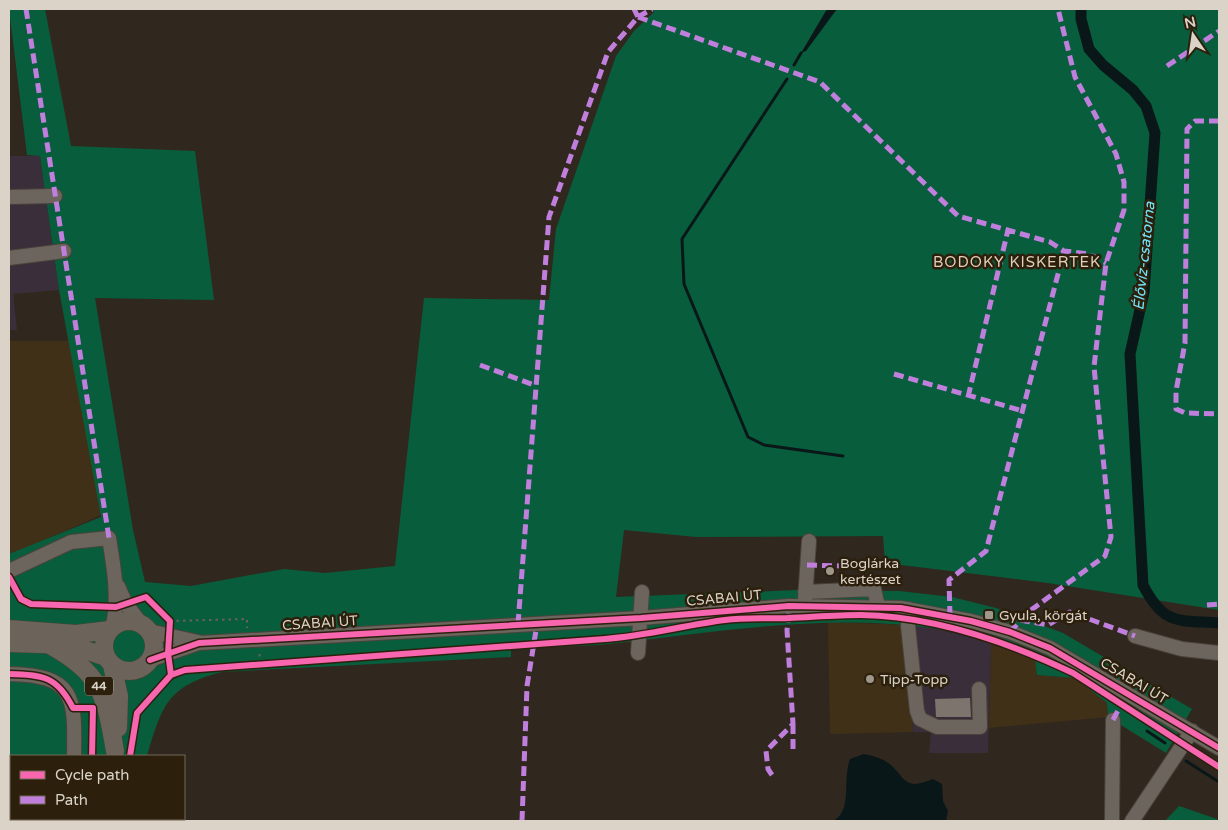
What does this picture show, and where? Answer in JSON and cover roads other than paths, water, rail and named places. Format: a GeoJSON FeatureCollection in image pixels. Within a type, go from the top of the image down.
{"type":"FeatureCollection","features":[{"type":"Feature","properties":{"kind":"main road"},"geometry":{"type":"LineString","coordinates":[[9,629],[84,634],[111,629],[126,622],[146,628]]}},
{"type":"Feature","properties":{"kind":"main road","name":"44"},"geometry":{"type":"LineString","coordinates":[[118,723],[154,647],[146,628]]}},
{"type":"Feature","properties":{"kind":"main road","name":"44"},"geometry":{"type":"LineString","coordinates":[[111,629],[104,645],[117,682],[118,723],[114,754]]}},
{"type":"Feature","properties":{"kind":"main road","name":"44"},"geometry":{"type":"LineString","coordinates":[[9,643],[71,645],[109,661],[123,671],[145,664]]}},
{"type":"Feature","properties":{"kind":"main road","name":"44"},"geometry":{"type":"LineString","coordinates":[[48,644],[74,659],[96,681],[106,704],[114,754]]}},
{"type":"Feature","properties":{"kind":"street"},"geometry":{"type":"LineString","coordinates":[[9,197],[56,196]]}},
{"type":"Feature","properties":{"kind":"street"},"geometry":{"type":"LineString","coordinates":[[9,258],[64,251]]}},
{"type":"Feature","properties":{"kind":"street"},"geometry":{"type":"LineString","coordinates":[[9,572],[71,542],[109,538],[116,580],[116,607],[111,629]]}},
{"type":"Feature","properties":{"kind":"street"},"geometry":{"type":"LineString","coordinates":[[805,598],[809,541]]}},
{"type":"Feature","properties":{"kind":"street"},"geometry":{"type":"LineString","coordinates":[[116,580],[126,604],[146,628]]}},
{"type":"Feature","properties":{"kind":"street"},"geometry":{"type":"LineString","coordinates":[[638,653],[642,592]]}},
{"type":"Feature","properties":{"kind":"street","name":"CSABAI ÚT"},"geometry":{"type":"LineString","coordinates":[[146,628],[199,643],[641,618],[805,598],[909,609],[971,621],[1010,632],[1050,648],[1219,748]]}},
{"type":"Feature","properties":{"kind":"street"},"geometry":{"type":"LineString","coordinates":[[909,609],[909,635],[920,719],[936,727],[980,726],[979,689]]}},
{"type":"Feature","properties":{"kind":"street"},"geometry":{"type":"LineString","coordinates":[[1134,636],[1182,649],[1219,653]]}},
{"type":"Feature","properties":{"kind":"street","name":"CSABAI ÚT"},"geometry":{"type":"LineString","coordinates":[[145,664],[199,643]]}},
{"type":"Feature","properties":{"kind":"street"},"geometry":{"type":"LineString","coordinates":[[9,674],[47,678],[63,690],[74,708],[74,755]]}},
{"type":"Feature","properties":{"kind":"street"},"geometry":{"type":"LineString","coordinates":[[1112,821],[1113,720]]}},
{"type":"Feature","properties":{"kind":"street"},"geometry":{"type":"LineString","coordinates":[[1132,821],[1192,731]]}},
{"type":"Feature","properties":{"kind":"waterway","name":"Élővíz-csatorna"},"geometry":{"type":"LineString","coordinates":[[1081,9],[1081,19],[1089,49],[1103,65],[1133,90],[1146,106],[1155,133],[1144,292],[1130,354],[1143,585],[1158,608],[1165,614],[1193,622],[1219,623]]}},
{"type":"Feature","properties":{"kind":"waterway"},"geometry":{"type":"LineString","coordinates":[[794,65],[801,53]]}},
{"type":"Feature","properties":{"kind":"waterway"},"geometry":{"type":"LineString","coordinates":[[787,79],[682,239],[684,284],[748,437],[764,445],[843,456]]}},
{"type":"Feature","properties":{"kind":"waterway"},"geometry":{"type":"LineString","coordinates":[[1147,731],[1165,743]]}},
{"type":"Feature","properties":{"kind":"waterway"},"geometry":{"type":"LineString","coordinates":[[1186,761],[1219,782]]}},
{"type":"Feature","properties":{"kind":"place","name":"Boglárka kertészet"},"geometry":{"type":"Point","coordinates":[830,571]}},
{"type":"Feature","properties":{"kind":"place","name":"Gyula, körgát"},"geometry":{"type":"Point","coordinates":[989,615]}},
{"type":"Feature","properties":{"kind":"place","name":"Tipp-Topp"},"geometry":{"type":"Point","coordinates":[870,679]}},
{"type":"Feature","properties":{"kind":"district","name":"BODOKY KISKERTEK"},"geometry":{"type":"Point","coordinates":[1017,262]}}]}
